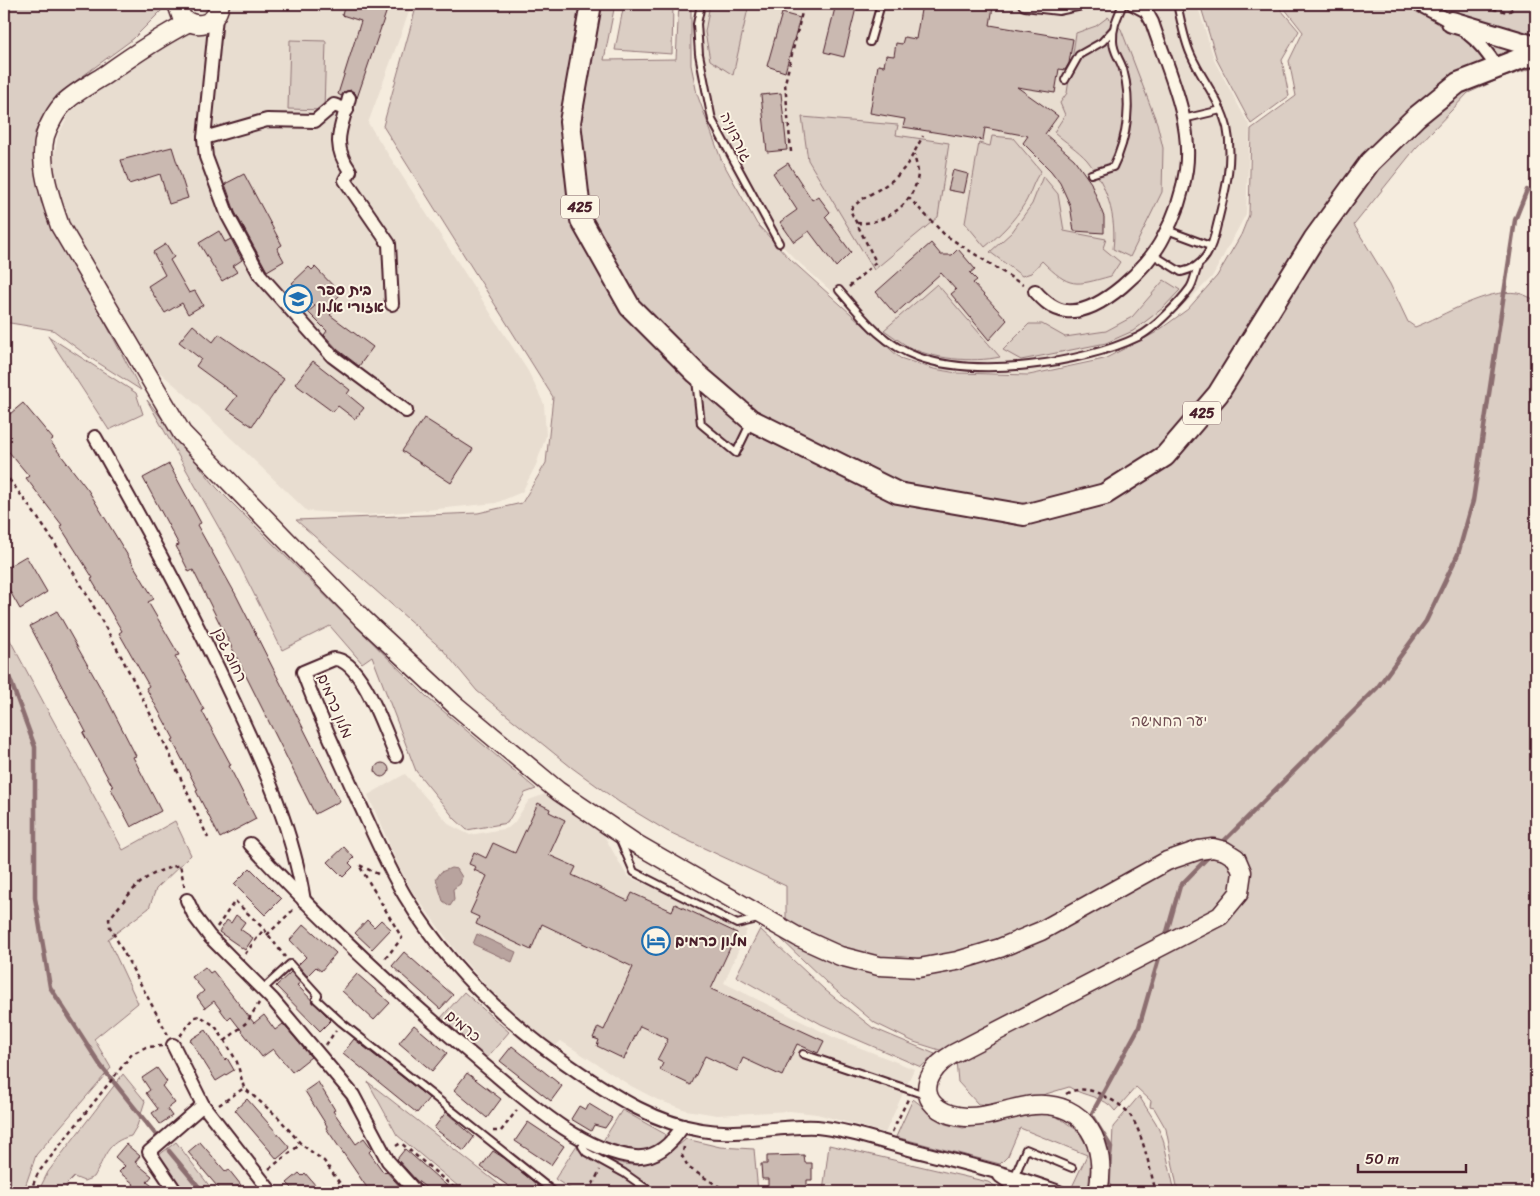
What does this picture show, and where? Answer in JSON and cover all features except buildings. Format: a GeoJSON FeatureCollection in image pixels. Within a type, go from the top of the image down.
{"type":"FeatureCollection","features":[{"type":"Feature","properties":{"kind":"main road","name":"425"},"geometry":{"type":"LineString","coordinates":[[591,4],[570,122],[582,220],[630,307],[696,374],[751,420],[898,494],[1024,515],[1104,494],[1165,456],[1218,394],[1314,240],[1370,162],[1416,117],[1458,83],[1536,56]]}},
{"type":"Feature","properties":{"kind":"main road"},"geometry":{"type":"LineString","coordinates":[[218,10],[203,24],[181,13],[151,42],[64,104],[45,137],[47,189],[60,226],[182,433],[364,620],[455,705],[558,791],[617,831],[764,917],[840,956],[879,966],[919,968],[958,961],[1000,948],[1041,931],[1118,886],[1184,854],[1213,848],[1226,851],[1236,858],[1242,872],[1241,886],[1235,900],[1220,916],[947,1057],[933,1069],[928,1078],[929,1096],[942,1110],[966,1117],[982,1117],[1033,1105],[1048,1105],[1073,1113],[1091,1130],[1100,1155],[1101,1169],[1098,1192]]}},
{"type":"Feature","properties":{"kind":"main road"},"geometry":{"type":"LineString","coordinates":[[1452,22],[1536,47]]}},
{"type":"Feature","properties":{"kind":"street"},"geometry":{"type":"LineString","coordinates":[[1025,4],[1059,8],[1078,4]]}},
{"type":"Feature","properties":{"kind":"street"},"geometry":{"type":"LineString","coordinates":[[1035,291],[1044,301],[1066,311],[1092,306],[1112,294],[1152,254],[1167,230],[1181,194],[1186,169],[1187,141],[1183,119],[1152,22],[1146,11],[1133,4]]}},
{"type":"Feature","properties":{"kind":"street"},"geometry":{"type":"LineString","coordinates":[[1418,4],[1452,22],[1480,42],[1497,68]]}},
{"type":"Feature","properties":{"kind":"street"},"geometry":{"type":"LineString","coordinates":[[218,10],[204,138],[206,157],[228,216],[260,275],[332,356],[406,411]]}},
{"type":"Feature","properties":{"kind":"street"},"geometry":{"type":"LineString","coordinates":[[204,138],[267,120],[316,121],[334,105],[348,104],[338,133],[342,159],[350,171],[345,180],[389,244],[392,304]]}},
{"type":"Feature","properties":{"kind":"street","name":"רחוב גפן"},"geometry":{"type":"LineString","coordinates":[[96,436],[170,572],[262,762],[291,838],[304,900]]}},
{"type":"Feature","properties":{"kind":"street","name":"מלון כרמים"},"geometry":{"type":"LineString","coordinates":[[396,756],[363,684],[348,664],[334,659],[303,672],[328,734],[391,870],[414,910],[444,952],[516,1025],[557,1058],[645,1112],[685,1127],[730,1134],[793,1127],[819,1128],[886,1143],[994,1172],[1013,1181],[1059,1192]]}},
{"type":"Feature","properties":{"kind":"street","name":"כרמים"},"geometry":{"type":"LineString","coordinates":[[250,844],[376,970],[526,1099],[585,1140],[611,1151],[642,1157],[664,1149],[685,1127]]}},
{"type":"Feature","properties":{"kind":"street"},"geometry":{"type":"LineString","coordinates":[[187,900],[195,917],[210,937],[264,992],[320,1054],[353,1095],[384,1153],[416,1192]]}},
{"type":"Feature","properties":{"kind":"street"},"geometry":{"type":"LineString","coordinates":[[173,1045],[206,1109],[258,1178],[271,1192]]}},
{"type":"Feature","properties":{"kind":"street"},"geometry":{"type":"LineString","coordinates":[[176,1192],[149,1152],[206,1109]]}},
{"type":"Feature","properties":{"kind":"street","name":"מלון כרמים"},"geometry":{"type":"LineString","coordinates":[[1013,1181],[1023,1192]]}},
{"type":"Feature","properties":{"kind":"lane","name":"גורדוניה"},"geometry":{"type":"LineString","coordinates":[[700,4],[698,24],[699,54],[712,120],[779,243]]}},
{"type":"Feature","properties":{"kind":"lane"},"geometry":{"type":"LineString","coordinates":[[870,42],[881,4]]}},
{"type":"Feature","properties":{"kind":"lane"},"geometry":{"type":"LineString","coordinates":[[1090,174],[1113,167],[1121,152],[1126,131],[1128,102],[1123,69],[1114,51],[1113,30],[1122,4]]}},
{"type":"Feature","properties":{"kind":"lane"},"geometry":{"type":"LineString","coordinates":[[1152,254],[1181,272],[1195,270],[1204,260],[1210,246],[1228,182],[1230,158],[1227,128],[1221,110],[1191,55],[1176,4]]}},
{"type":"Feature","properties":{"kind":"lane"},"geometry":{"type":"LineString","coordinates":[[1065,80],[1079,55],[1102,42],[1113,30]]}},
{"type":"Feature","properties":{"kind":"lane"},"geometry":{"type":"LineString","coordinates":[[1183,119],[1221,110]]}},
{"type":"Feature","properties":{"kind":"lane"},"geometry":{"type":"LineString","coordinates":[[1167,230],[1210,246]]}},
{"type":"Feature","properties":{"kind":"lane"},"geometry":{"type":"LineString","coordinates":[[840,292],[866,324],[894,345],[910,353],[948,365],[996,368],[1041,364],[1104,350],[1139,336],[1172,309],[1191,286],[1198,266]]}},
{"type":"Feature","properties":{"kind":"lane"},"geometry":{"type":"LineString","coordinates":[[696,374],[701,424],[736,453],[751,420]]}},
{"type":"Feature","properties":{"kind":"lane"},"geometry":{"type":"LineString","coordinates":[[617,831],[634,872],[737,924],[764,917]]}},
{"type":"Feature","properties":{"kind":"lane"},"geometry":{"type":"LineString","coordinates":[[264,992],[290,964],[318,995],[316,999],[341,1022],[554,1192]]}},
{"type":"Feature","properties":{"kind":"lane"},"geometry":{"type":"LineString","coordinates":[[803,1054],[929,1096]]}},
{"type":"Feature","properties":{"kind":"lane"},"geometry":{"type":"LineString","coordinates":[[585,1140],[583,1150],[651,1192]]}},
{"type":"Feature","properties":{"kind":"lane"},"geometry":{"type":"LineString","coordinates":[[1013,1181],[1026,1149],[1072,1168]]}},
{"type":"Feature","properties":{"kind":"path"},"geometry":{"type":"LineString","coordinates":[[791,152],[785,83],[804,4]]}},
{"type":"Feature","properties":{"kind":"path"},"geometry":{"type":"LineString","coordinates":[[1470,4],[1508,12],[1514,8],[1513,4]]}},
{"type":"Feature","properties":{"kind":"path"},"geometry":{"type":"LineString","coordinates":[[840,292],[876,262],[850,210],[858,201],[874,193],[897,176],[914,153],[923,136]]}},
{"type":"Feature","properties":{"kind":"path"},"geometry":{"type":"LineString","coordinates":[[857,223],[868,224],[882,220],[904,204],[918,174],[914,153]]}},
{"type":"Feature","properties":{"kind":"path"},"geometry":{"type":"LineString","coordinates":[[908,198],[945,235],[1017,282],[1035,291]]}},
{"type":"Feature","properties":{"kind":"path"},"geometry":{"type":"LineString","coordinates":[[4,473],[60,553],[107,632],[150,714],[208,838]]}},
{"type":"Feature","properties":{"kind":"path"},"geometry":{"type":"LineString","coordinates":[[173,1045],[110,927],[110,919],[143,879],[162,869],[180,865],[187,900]]}},
{"type":"Feature","properties":{"kind":"path"},"geometry":{"type":"LineString","coordinates":[[376,970],[402,938],[359,865],[382,875],[391,870]]}},
{"type":"Feature","properties":{"kind":"path"},"geometry":{"type":"LineString","coordinates":[[267,935],[304,900]]}},
{"type":"Feature","properties":{"kind":"path"},"geometry":{"type":"LineString","coordinates":[[210,937],[235,901],[264,929],[290,964]]}},
{"type":"Feature","properties":{"kind":"path"},"geometry":{"type":"LineString","coordinates":[[237,965],[264,929]]}},
{"type":"Feature","properties":{"kind":"path"},"geometry":{"type":"LineString","coordinates":[[224,1041],[247,1022],[264,992]]}},
{"type":"Feature","properties":{"kind":"path"},"geometry":{"type":"LineString","coordinates":[[30,1192],[38,1173],[132,1054],[146,1047],[173,1045],[195,1017],[200,1016],[215,1026],[237,1062],[244,1088],[278,1117],[300,1144],[324,1161],[346,1192]]}},
{"type":"Feature","properties":{"kind":"path"},"geometry":{"type":"LineString","coordinates":[[320,1054],[341,1022]]}},
{"type":"Feature","properties":{"kind":"path"},"geometry":{"type":"LineString","coordinates":[[206,1109],[244,1088]]}},
{"type":"Feature","properties":{"kind":"path"},"geometry":{"type":"LineString","coordinates":[[886,1143],[912,1090]]}},
{"type":"Feature","properties":{"kind":"path"},"geometry":{"type":"LineString","coordinates":[[1048,1105],[1074,1090],[1094,1090],[1115,1102],[1130,1115],[1143,1146],[1156,1192]]}},
{"type":"Feature","properties":{"kind":"path"},"geometry":{"type":"LineString","coordinates":[[476,1131],[500,1131],[526,1099]]}},
{"type":"Feature","properties":{"kind":"path"},"geometry":{"type":"LineString","coordinates":[[685,1127],[682,1156],[689,1168],[728,1192]]}},
{"type":"Feature","properties":{"kind":"path"},"geometry":{"type":"LineString","coordinates":[[384,1153],[402,1143],[459,1192]]}},
{"type":"Feature","properties":{"kind":"path"},"geometry":{"type":"LineString","coordinates":[[258,1178],[300,1144]]}},
{"type":"Feature","properties":{"kind":"path"},"geometry":{"type":"LineString","coordinates":[[595,1192],[592,1186],[604,1162]]}},
{"type":"Feature","properties":{"kind":"shaded area","name":"בית ספר אזורי אלון"},"geometry":{"type":"Polygon","coordinates":[[[212,4],[412,4],[368,123],[528,371],[544,404],[546,436],[536,465],[522,492],[496,503],[427,510],[366,515],[307,511],[184,393],[157,370],[70,228],[57,191],[53,163],[58,135],[71,111],[212,4]]]}},
{"type":"Feature","properties":{"kind":"shaded area"},"geometry":{"type":"Polygon","coordinates":[[[697,4],[1197,4],[1215,62],[1250,127],[1246,214],[1212,277],[1188,301],[1154,328],[1101,356],[1030,374],[941,370],[901,353],[795,259],[759,222],[722,151],[694,66],[697,4]]]}},
{"type":"Feature","properties":{"kind":"shaded area"},"geometry":{"type":"Polygon","coordinates":[[[405,774],[450,825],[470,835],[508,828],[514,823],[529,800],[548,793],[603,834],[627,876],[747,930],[724,983],[833,1037],[914,1069],[885,1133],[817,1114],[790,1111],[717,1115],[686,1110],[658,1100],[631,1086],[561,1041],[555,1046],[505,1006],[458,954],[412,891],[399,867],[368,795],[405,774]]]}},
{"type":"Feature","properties":{"kind":"shaded area"},"geometry":{"type":"Polygon","coordinates":[[[451,868],[457,869],[462,877],[460,884],[453,889],[454,900],[450,906],[443,901],[436,879],[441,872],[451,868]]]}},
{"type":"Feature","properties":{"kind":"shaded area"},"geometry":{"type":"Polygon","coordinates":[[[477,934],[516,952],[512,962],[473,944],[477,934]]]}},
{"type":"Feature","properties":{"kind":"green space"},"geometry":{"type":"Polygon","coordinates":[[[4,4],[166,4],[133,39],[57,95],[35,132],[41,202],[141,390],[89,357],[53,330],[4,322],[4,4]]]}},
{"type":"Feature","properties":{"kind":"green space","name":"יער החמישה"},"geometry":{"type":"Polygon","coordinates":[[[417,4],[615,4],[604,60],[676,59],[679,4],[691,4],[691,65],[697,94],[721,159],[757,224],[791,260],[900,358],[934,369],[957,373],[1029,375],[1104,359],[1155,333],[1188,309],[1217,276],[1241,235],[1249,215],[1251,129],[1296,96],[1289,61],[1303,32],[1281,4],[1536,4],[1536,67],[1502,78],[1468,93],[1415,149],[1354,225],[1390,284],[1408,322],[1415,327],[1465,304],[1492,295],[1518,293],[1536,300],[1536,1192],[1178,1192],[1166,1129],[1154,1108],[1150,1107],[1151,1101],[1136,1087],[1115,1111],[1106,1102],[1069,1087],[1006,1106],[978,1104],[958,1082],[956,1060],[946,1052],[914,1042],[875,1023],[826,982],[757,916],[786,926],[786,886],[667,831],[619,802],[571,767],[477,691],[443,650],[296,520],[478,513],[522,503],[546,463],[553,397],[383,126],[417,4]]]}},
{"type":"Feature","properties":{"kind":"green space"},"geometry":{"type":"Polygon","coordinates":[[[624,4],[673,4],[672,54],[615,50],[624,4]]]}},
{"type":"Feature","properties":{"kind":"green space"},"geometry":{"type":"Polygon","coordinates":[[[710,4],[749,4],[733,75],[710,60],[705,32],[710,4]]]}},
{"type":"Feature","properties":{"kind":"green space"},"geometry":{"type":"Polygon","coordinates":[[[1200,4],[1276,4],[1299,31],[1282,60],[1289,96],[1251,124],[1217,60],[1200,4]]]}},
{"type":"Feature","properties":{"kind":"green space"},"geometry":{"type":"Polygon","coordinates":[[[1108,17],[1121,29],[1157,123],[1163,148],[1162,192],[1130,257],[1113,249],[1112,213],[1105,191],[1094,170],[1083,156],[1054,132],[1065,115],[1060,103],[1067,93],[1076,33],[1096,26],[1108,17]]]}},
{"type":"Feature","properties":{"kind":"green space"},"geometry":{"type":"Polygon","coordinates":[[[290,40],[326,41],[324,110],[288,109],[290,40]]]}},
{"type":"Feature","properties":{"kind":"green space"},"geometry":{"type":"Polygon","coordinates":[[[802,117],[898,125],[896,135],[949,143],[938,217],[874,270],[808,160],[802,117]]]}},
{"type":"Feature","properties":{"kind":"green space"},"geometry":{"type":"Polygon","coordinates":[[[992,136],[1013,138],[1041,171],[1025,203],[1016,216],[985,247],[965,223],[979,143],[990,146],[992,136]]]}},
{"type":"Feature","properties":{"kind":"green space"},"geometry":{"type":"Polygon","coordinates":[[[1043,176],[1058,194],[1064,231],[1106,239],[1103,248],[1120,262],[1111,276],[1089,282],[1074,283],[1060,277],[1042,261],[1031,273],[1022,276],[990,252],[1012,232],[1032,204],[1043,176]]]}},
{"type":"Feature","properties":{"kind":"green space"},"geometry":{"type":"Polygon","coordinates":[[[1164,280],[1180,290],[1163,308],[1133,331],[1106,343],[1021,360],[1003,350],[1029,324],[1042,324],[1065,337],[1106,331],[1132,317],[1164,280]]]}},
{"type":"Feature","properties":{"kind":"green space"},"geometry":{"type":"Polygon","coordinates":[[[937,284],[1000,357],[965,360],[940,357],[907,346],[884,330],[937,284]]]}},
{"type":"Feature","properties":{"kind":"green space"},"geometry":{"type":"Polygon","coordinates":[[[48,336],[136,393],[143,414],[109,430],[48,336]]]}},
{"type":"Feature","properties":{"kind":"green space"},"geometry":{"type":"Polygon","coordinates":[[[147,400],[217,488],[429,699],[536,789],[525,793],[507,823],[467,830],[455,819],[416,771],[372,656],[362,663],[330,626],[282,650],[236,558],[147,400]]]}},
{"type":"Feature","properties":{"kind":"green space"},"geometry":{"type":"Polygon","coordinates":[[[4,629],[123,850],[175,821],[191,855],[156,889],[149,908],[108,939],[138,1003],[94,1039],[111,1068],[36,1155],[24,1190],[25,1192],[4,1192],[4,629]]]}},
{"type":"Feature","properties":{"kind":"green space"},"geometry":{"type":"Polygon","coordinates":[[[760,929],[825,990],[873,1028],[935,1054],[921,1067],[821,1024],[736,976],[760,929]]]}},
{"type":"Feature","properties":{"kind":"green space"},"geometry":{"type":"Polygon","coordinates":[[[464,992],[509,1032],[485,1060],[440,1019],[464,992]]]}},
{"type":"Feature","properties":{"kind":"green space"},"geometry":{"type":"Polygon","coordinates":[[[123,1074],[145,1101],[137,1126],[131,1136],[116,1142],[111,1147],[94,1177],[84,1181],[74,1177],[66,1185],[67,1192],[38,1192],[48,1172],[123,1074]]]}},
{"type":"Feature","properties":{"kind":"green space"},"geometry":{"type":"Polygon","coordinates":[[[368,1082],[509,1192],[465,1192],[397,1135],[368,1082]]]}},
{"type":"Feature","properties":{"kind":"green space"},"geometry":{"type":"Polygon","coordinates":[[[1139,1096],[1156,1123],[1163,1139],[1175,1192],[1110,1192],[1113,1127],[1139,1096]]]}},
{"type":"Feature","properties":{"kind":"green space"},"geometry":{"type":"Polygon","coordinates":[[[913,1099],[945,1124],[963,1128],[1033,1115],[1049,1114],[1061,1119],[1078,1131],[1088,1148],[1091,1161],[1088,1192],[1072,1187],[1087,1155],[1020,1128],[1008,1156],[1000,1164],[896,1137],[913,1099]]]}},
{"type":"Feature","properties":{"kind":"green space"},"geometry":{"type":"Polygon","coordinates":[[[622,1110],[665,1134],[662,1143],[655,1148],[638,1150],[603,1141],[622,1110]]]}},
{"type":"Feature","properties":{"kind":"green space"},"geometry":{"type":"Polygon","coordinates":[[[686,1139],[720,1147],[754,1149],[758,1192],[575,1192],[555,1179],[577,1145],[608,1159],[633,1165],[645,1164],[658,1159],[686,1139]]]}},
{"type":"Feature","properties":{"kind":"green space"},"geometry":{"type":"Polygon","coordinates":[[[176,1142],[214,1192],[184,1192],[159,1155],[176,1142]]]}},
{"type":"Feature","properties":{"kind":"green space"},"geometry":{"type":"Polygon","coordinates":[[[829,1145],[988,1182],[1005,1192],[823,1192],[829,1145]]]}},
{"type":"Feature","properties":{"kind":"waterway"},"geometry":{"type":"LineString","coordinates":[[1220,845],[1377,688],[1426,621],[1458,554],[1473,501],[1515,220],[1527,190]]}},
{"type":"Feature","properties":{"kind":"waterway"},"geometry":{"type":"LineString","coordinates":[[4,663],[35,747],[35,898],[50,987],[101,1066],[157,1136]]}},
{"type":"Feature","properties":{"kind":"waterway"},"geometry":{"type":"LineString","coordinates":[[1165,939],[1180,886],[1211,854]]}},
{"type":"Feature","properties":{"kind":"waterway"},"geometry":{"type":"LineString","coordinates":[[1108,1167],[1111,1147],[1091,1115],[1139,1027],[1160,954]]}},
{"type":"Feature","properties":{"kind":"waterway"},"geometry":{"type":"LineString","coordinates":[[169,1151],[203,1192]]}},
{"type":"Feature","properties":{"kind":"place","name":"בית ספר אזורי אלון"},"geometry":{"type":"Point","coordinates":[298,299]}},
{"type":"Feature","properties":{"kind":"place","name":"מלון כרמים"},"geometry":{"type":"Point","coordinates":[656,941]}}]}
